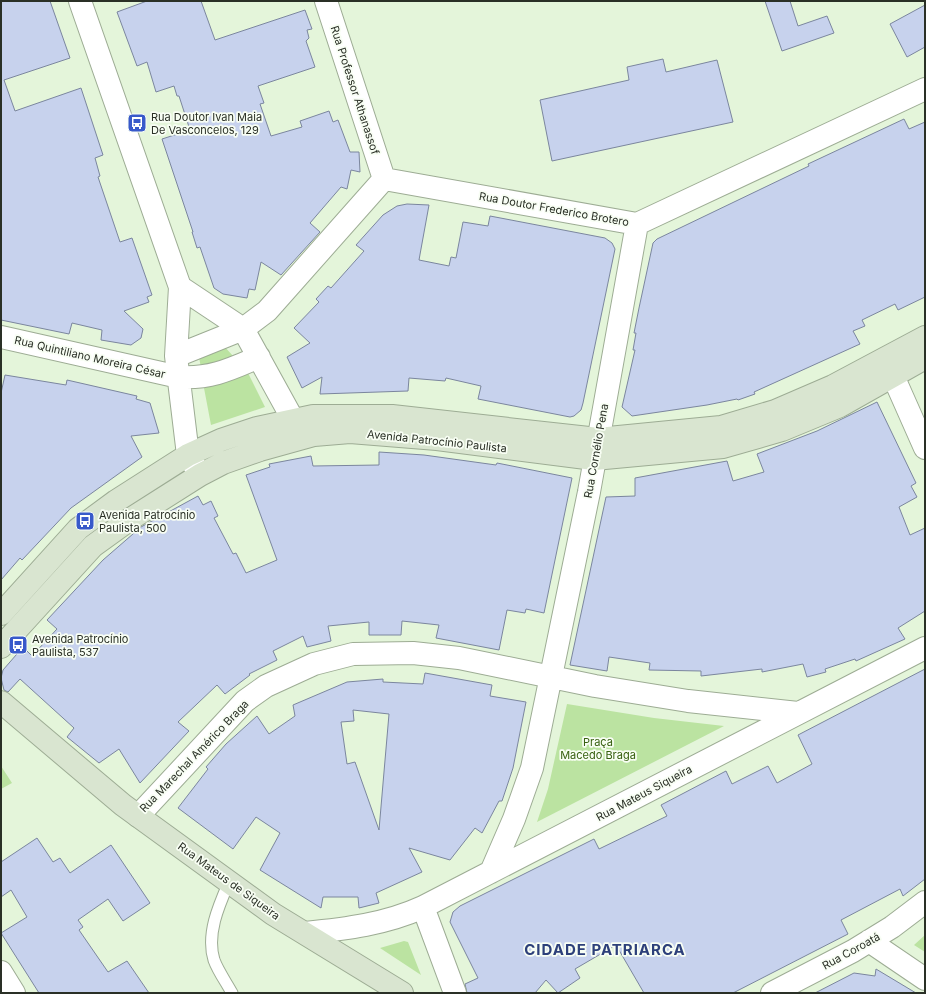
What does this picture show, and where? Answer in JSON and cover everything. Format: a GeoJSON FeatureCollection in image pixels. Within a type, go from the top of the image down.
{"type":"FeatureCollection","features":[{"type":"Feature","properties":{"kind":"street"},"geometry":{"type":"LineString","coordinates":[[80,1],[180,287],[177,367],[188,455],[200,474]]}},
{"type":"Feature","properties":{"kind":"street","name":"Rua Professor Athanassof"},"geometry":{"type":"LineString","coordinates":[[326,1],[384,179]]}},
{"type":"Feature","properties":{"kind":"street","name":"Rua Doutor Frederico Brotero"},"geometry":{"type":"LineString","coordinates":[[384,179],[637,224],[925,89]]}},
{"type":"Feature","properties":{"kind":"street"},"geometry":{"type":"LineString","coordinates":[[177,367],[243,329],[267,311],[384,179]]}},
{"type":"Feature","properties":{"kind":"street","name":"Rua Cornélio Pena"},"geometry":{"type":"LineString","coordinates":[[550,677],[596,449],[637,224]]}},
{"type":"Feature","properties":{"kind":"street"},"geometry":{"type":"LineString","coordinates":[[180,287],[243,329],[298,429]]}},
{"type":"Feature","properties":{"kind":"street","name":"Rua Quintiliano Moreira César"},"geometry":{"type":"LineString","coordinates":[[1,337],[177,367],[196,378],[212,376],[259,357]]}},
{"type":"Feature","properties":{"kind":"street","name":"Avenida Patrocínio Paulista"},"geometry":{"type":"LineString","coordinates":[[889,367],[925,337]]}},
{"type":"Feature","properties":{"kind":"street","name":"Avenida Patrocínio Paulista"},"geometry":{"type":"LineString","coordinates":[[1,647],[93,546],[129,520],[200,474],[298,429],[313,416],[392,416],[596,449],[721,427],[775,411],[833,386],[889,367],[925,358]]}},
{"type":"Feature","properties":{"kind":"street"},"geometry":{"type":"LineString","coordinates":[[889,367],[925,448]]}},
{"type":"Feature","properties":{"kind":"street","name":"Avenida Patrocínio Paulista"},"geometry":{"type":"LineString","coordinates":[[1,614],[78,529],[116,501],[188,455],[221,440],[257,428],[298,429]]}},
{"type":"Feature","properties":{"kind":"street"},"geometry":{"type":"LineString","coordinates":[[305,933],[348,929],[400,918],[491,872],[514,819],[532,768],[550,677],[688,701],[798,713],[925,648]]}},
{"type":"Feature","properties":{"kind":"street","name":"Rua Marechal Américo Braga"},"geometry":{"type":"LineString","coordinates":[[138,816],[245,701],[266,686],[314,664],[354,654],[413,653],[459,658],[550,677]]}},
{"type":"Feature","properties":{"kind":"street","name":"Rua Mateus de Siqueira"},"geometry":{"type":"LineString","coordinates":[[1,702],[123,805],[273,914],[402,993]]}},
{"type":"Feature","properties":{"kind":"street","name":"Rua Mateus Siqueira"},"geometry":{"type":"LineString","coordinates":[[491,872],[798,713]]}},
{"type":"Feature","properties":{"kind":"street","name":"Rua Coroatá"},"geometry":{"type":"LineString","coordinates":[[772,993],[869,941],[892,927],[925,902]]}},
{"type":"Feature","properties":{"kind":"street"},"geometry":{"type":"LineString","coordinates":[[423,907],[455,993]]}},
{"type":"Feature","properties":{"kind":"street"},"geometry":{"type":"LineString","coordinates":[[869,941],[925,979]]}},
{"type":"Feature","properties":{"kind":"street"},"geometry":{"type":"LineString","coordinates":[[1,972],[14,993]]}},
{"type":"Feature","properties":{"kind":"lane"},"geometry":{"type":"LineString","coordinates":[[229,882],[217,912],[212,939],[214,960],[232,993]]}},
{"type":"Feature","properties":{"kind":"green space"},"geometry":{"type":"Polygon","coordinates":[[[224,346],[233,356],[201,368],[199,357],[224,346]]]}},
{"type":"Feature","properties":{"kind":"green space"},"geometry":{"type":"Polygon","coordinates":[[[246,369],[265,407],[211,425],[204,388],[246,369]]]}},
{"type":"Feature","properties":{"kind":"green space","name":"Praça Macedo Braga"},"geometry":{"type":"Polygon","coordinates":[[[567,704],[654,718],[724,726],[537,822],[548,789],[567,704]]]}},
{"type":"Feature","properties":{"kind":"green space"},"geometry":{"type":"Polygon","coordinates":[[[1,766],[12,783],[1,789],[1,766]]]}},
{"type":"Feature","properties":{"kind":"green space"},"geometry":{"type":"Polygon","coordinates":[[[925,935],[925,952],[914,945],[925,935]]]}},
{"type":"Feature","properties":{"kind":"green space"},"geometry":{"type":"Polygon","coordinates":[[[404,941],[408,942],[421,975],[380,948],[404,941]]]}},
{"type":"Feature","properties":{"kind":"building"},"geometry":{"type":"Polygon","coordinates":[[[1,1],[50,1],[70,58],[4,80],[15,111],[81,88],[103,155],[95,158],[100,176],[98,177],[120,242],[132,238],[152,295],[147,297],[149,302],[124,311],[143,329],[141,338],[131,345],[101,340],[102,330],[72,323],[69,334],[1,320],[1,1]]]}},
{"type":"Feature","properties":{"kind":"building"},"geometry":{"type":"Polygon","coordinates":[[[147,1],[201,1],[215,40],[305,10],[312,29],[307,30],[309,38],[306,41],[315,67],[258,86],[264,103],[260,104],[271,136],[302,127],[300,121],[329,111],[333,122],[338,120],[350,152],[359,152],[360,172],[351,170],[347,189],[341,187],[310,223],[320,232],[281,275],[261,262],[255,290],[249,289],[247,298],[223,294],[214,288],[200,247],[197,248],[162,139],[190,130],[179,96],[177,96],[174,86],[156,92],[147,62],[137,66],[117,12],[147,1]]]}},
{"type":"Feature","properties":{"kind":"building"},"geometry":{"type":"Polygon","coordinates":[[[765,1],[790,1],[798,26],[827,16],[834,33],[782,51],[765,1]]]}},
{"type":"Feature","properties":{"kind":"building"},"geometry":{"type":"Polygon","coordinates":[[[925,5],[925,47],[907,57],[890,24],[925,5]]]}},
{"type":"Feature","properties":{"kind":"building"},"geometry":{"type":"Polygon","coordinates":[[[663,59],[666,72],[717,60],[733,122],[552,161],[540,100],[629,80],[627,67],[663,59]]]}},
{"type":"Feature","properties":{"kind":"building"},"geometry":{"type":"Polygon","coordinates":[[[904,119],[909,129],[925,122],[925,297],[898,310],[895,304],[862,320],[865,326],[853,331],[860,344],[754,392],[755,394],[738,400],[632,416],[622,407],[635,350],[633,350],[636,333],[634,333],[653,243],[657,239],[809,166],[808,164],[904,119]]]}},
{"type":"Feature","properties":{"kind":"building"},"geometry":{"type":"Polygon","coordinates":[[[407,204],[429,205],[419,260],[449,266],[451,257],[456,258],[463,222],[488,226],[490,216],[605,238],[612,243],[615,249],[583,403],[581,410],[574,416],[570,417],[478,399],[481,386],[446,378],[445,381],[409,378],[408,391],[320,394],[322,377],[302,388],[287,357],[310,343],[294,328],[319,302],[316,299],[328,286],[331,288],[364,251],[356,245],[383,215],[397,206],[407,204]]]}},
{"type":"Feature","properties":{"kind":"building"},"geometry":{"type":"Polygon","coordinates":[[[5,375],[66,385],[67,380],[137,396],[136,399],[150,403],[159,433],[131,436],[142,457],[71,508],[22,560],[20,558],[1,580],[1,393],[5,375]]]}},
{"type":"Feature","properties":{"kind":"building"},"geometry":{"type":"Polygon","coordinates":[[[877,402],[916,483],[911,486],[917,497],[899,507],[910,535],[925,528],[925,611],[898,628],[905,639],[856,661],[855,659],[825,669],[826,672],[807,677],[803,664],[762,672],[762,669],[701,676],[701,671],[649,670],[650,663],[609,657],[607,671],[570,665],[606,497],[635,496],[635,478],[727,461],[733,481],[764,472],[757,454],[817,431],[877,402]]]}},
{"type":"Feature","properties":{"kind":"building"},"geometry":{"type":"Polygon","coordinates":[[[379,452],[424,455],[496,465],[497,463],[572,478],[544,613],[526,609],[525,613],[507,610],[499,650],[436,638],[439,625],[402,621],[401,635],[369,635],[369,622],[328,626],[331,641],[307,647],[303,636],[273,651],[277,660],[249,674],[250,675],[225,694],[217,685],[178,722],[189,731],[140,783],[119,749],[99,763],[67,737],[74,728],[20,679],[8,692],[4,690],[1,678],[3,670],[23,647],[32,656],[57,629],[47,620],[103,560],[141,527],[198,496],[203,505],[211,501],[218,516],[214,518],[233,554],[236,553],[246,573],[277,560],[246,475],[270,467],[269,464],[311,456],[313,466],[379,465],[379,452]]]}},
{"type":"Feature","properties":{"kind":"building"},"geometry":{"type":"Polygon","coordinates":[[[925,669],[925,879],[903,896],[900,889],[841,920],[848,934],[733,993],[644,993],[616,945],[575,969],[580,978],[558,993],[546,980],[535,993],[467,993],[465,984],[478,978],[450,922],[453,912],[460,906],[594,839],[599,849],[667,816],[661,805],[726,771],[732,784],[768,766],[777,783],[812,764],[798,735],[925,669]]]}},
{"type":"Feature","properties":{"kind":"building"},"geometry":{"type":"Polygon","coordinates":[[[425,673],[492,685],[490,696],[526,702],[513,768],[502,801],[499,801],[482,833],[475,828],[450,860],[409,848],[422,872],[376,893],[379,903],[359,908],[358,897],[323,897],[321,908],[260,870],[280,833],[256,817],[233,849],[178,808],[208,769],[206,767],[226,744],[257,716],[269,734],[295,716],[293,705],[347,682],[383,679],[383,682],[423,684],[425,673]],[[353,710],[354,721],[341,722],[347,764],[355,762],[379,830],[389,714],[353,710]]]}},
{"type":"Feature","properties":{"kind":"building"},"geometry":{"type":"Polygon","coordinates":[[[37,838],[53,862],[60,858],[70,873],[111,845],[150,903],[123,921],[108,899],[78,920],[83,927],[79,930],[108,972],[127,961],[149,993],[39,993],[1,933],[27,917],[11,890],[1,897],[1,862],[37,838]]]}},
{"type":"Feature","properties":{"kind":"building"},"geometry":{"type":"Polygon","coordinates":[[[876,969],[916,993],[815,993],[854,973],[875,976],[876,969]]]}},
{"type":"Feature","properties":{"kind":"place","name":"Rua Doutor Ivan Maia De Vasconcelos, 129"},"geometry":{"type":"Point","coordinates":[137,123]}},
{"type":"Feature","properties":{"kind":"place","name":"Avenida Patrocínio Paulista, 500"},"geometry":{"type":"Point","coordinates":[85,521]}},
{"type":"Feature","properties":{"kind":"place","name":"Avenida Patrocínio Paulista, 537"},"geometry":{"type":"Point","coordinates":[18,645]}},
{"type":"Feature","properties":{"kind":"district","name":"CIDADE PATRIARCA"},"geometry":{"type":"Point","coordinates":[605,949]}}]}
